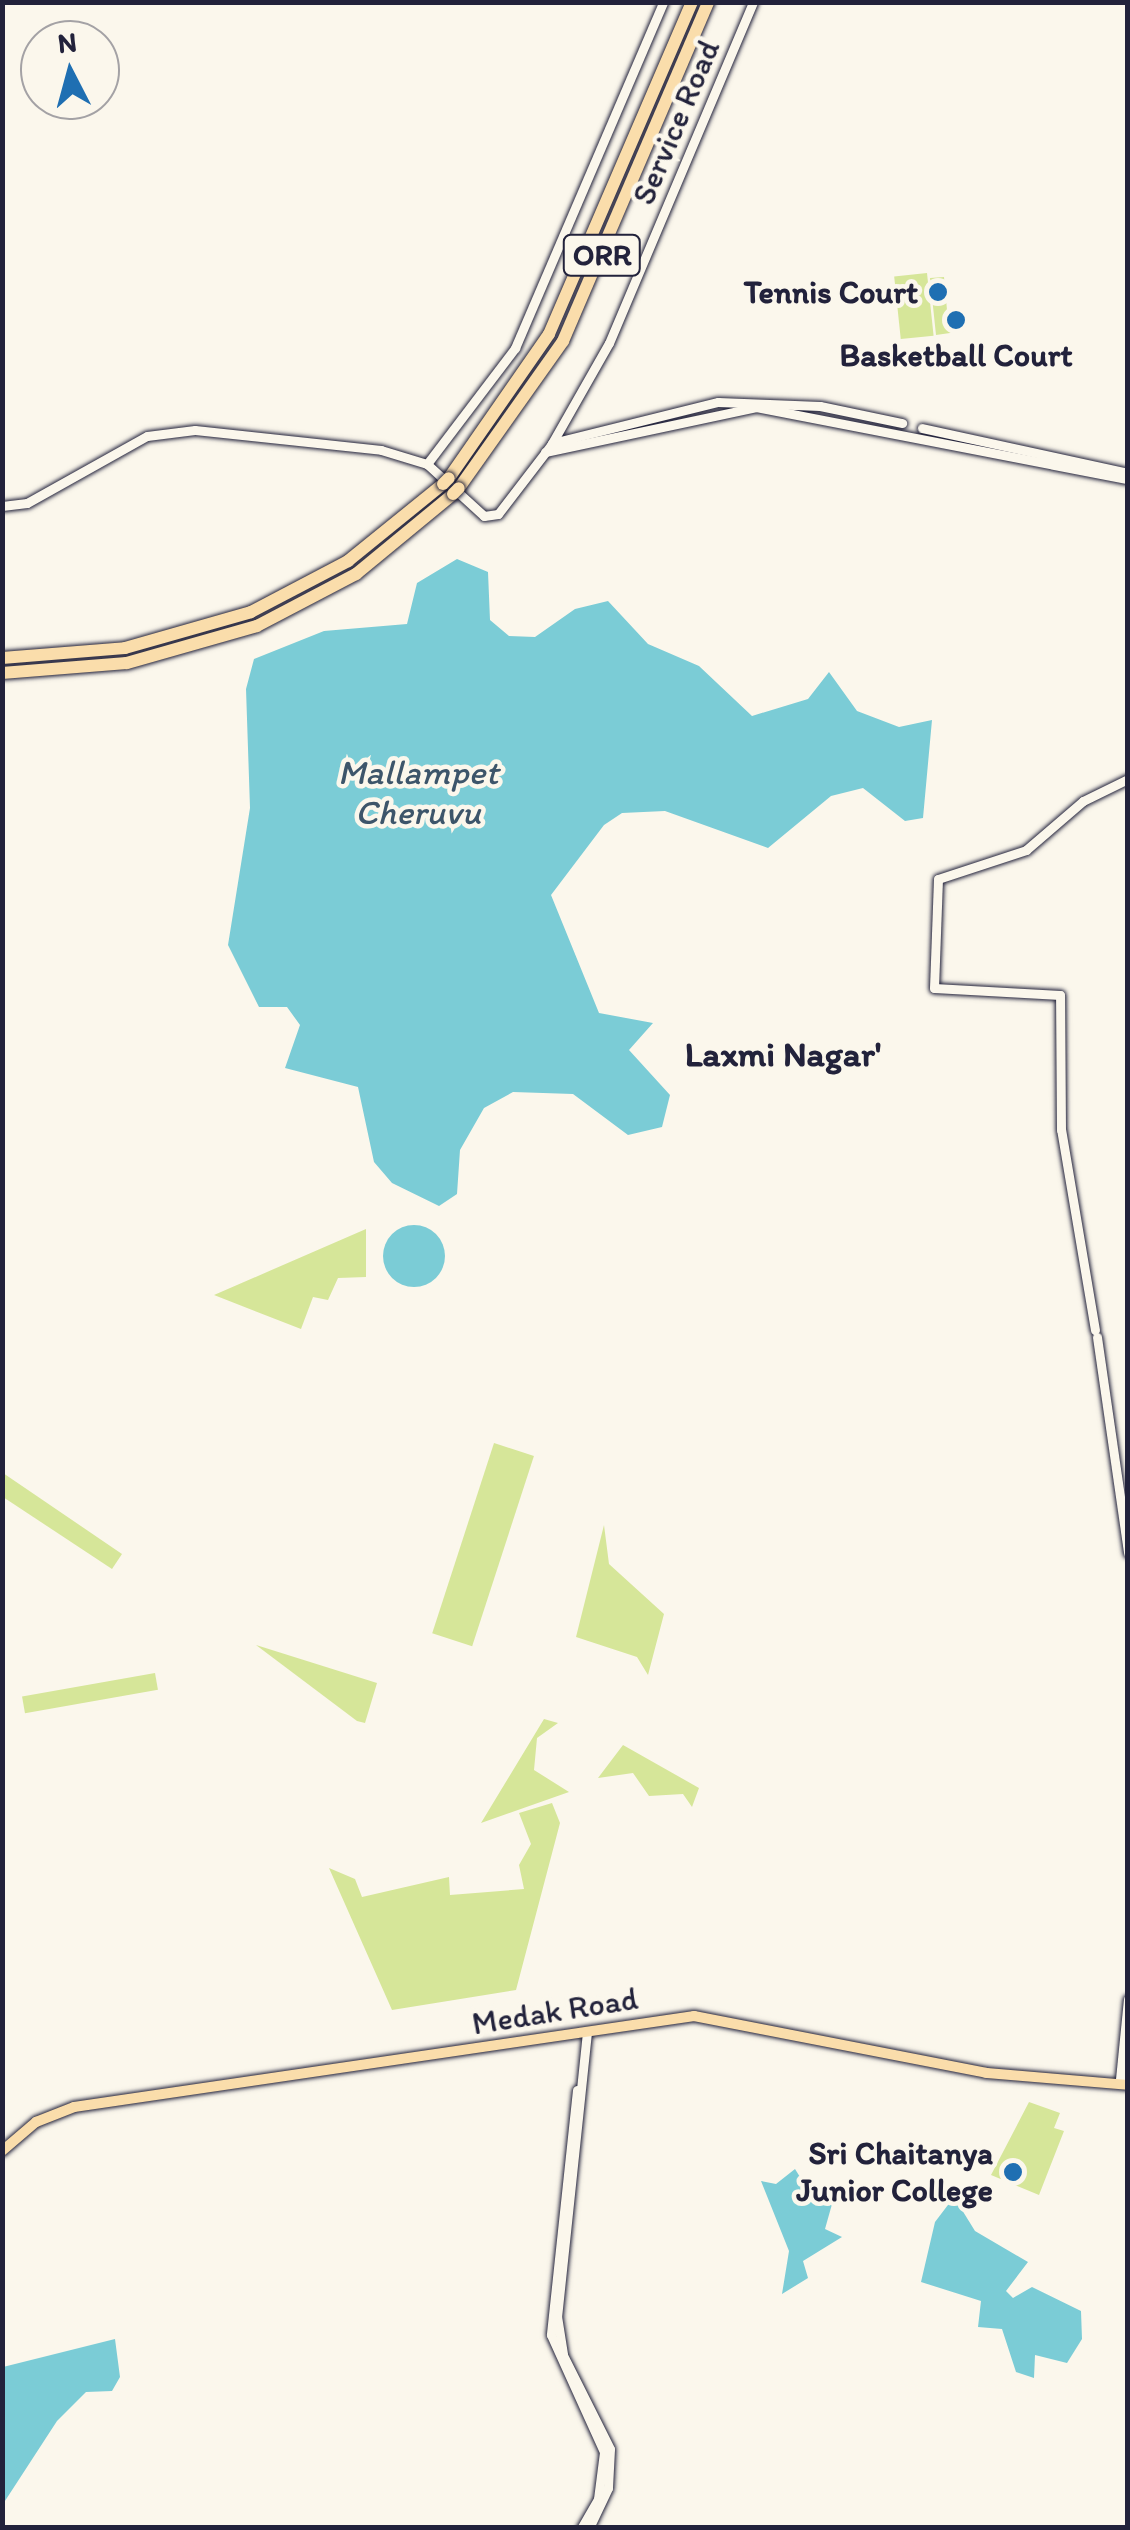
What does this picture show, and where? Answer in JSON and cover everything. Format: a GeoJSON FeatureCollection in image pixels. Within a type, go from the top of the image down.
{"type":"FeatureCollection","features":[{"type":"Feature","properties":{"kind":"highway","name":"ORR"},"geometry":{"type":"LineString","coordinates":[[451,486],[505,409],[554,324],[692,2]]}},
{"type":"Feature","properties":{"kind":"highway","name":"ORR"},"geometry":{"type":"LineString","coordinates":[[2,672],[150,659],[281,608],[309,594],[451,486],[562,341],[708,2]]}},
{"type":"Feature","properties":{"kind":"highway","name":"ORR"},"geometry":{"type":"LineString","coordinates":[[2,658],[146,644],[281,608]]}},
{"type":"Feature","properties":{"kind":"main road","name":"Service Road"},"geometry":{"type":"LineString","coordinates":[[663,2],[515,348],[427,464],[492,516],[552,443],[627,304],[753,2]]}},
{"type":"Feature","properties":{"kind":"main road"},"geometry":{"type":"LineString","coordinates":[[552,443],[710,403],[768,401],[1128,476]]}},
{"type":"Feature","properties":{"kind":"main road"},"geometry":{"type":"LineString","coordinates":[[545,452],[709,411],[774,408],[1128,476]]}},
{"type":"Feature","properties":{"kind":"main road"},"geometry":{"type":"LineString","coordinates":[[2,506],[27,503],[101,458],[169,432],[341,440],[427,464]]}},
{"type":"Feature","properties":{"kind":"main road"},"geometry":{"type":"LineString","coordinates":[[1128,779],[1082,801],[1023,852],[984,856],[938,879],[934,988],[1060,995],[1061,1130],[1128,1552]]}},
{"type":"Feature","properties":{"kind":"main road"},"geometry":{"type":"LineString","coordinates":[[1125,2082],[1128,1999]]}},
{"type":"Feature","properties":{"kind":"main road","name":"Medak Road"},"geometry":{"type":"LineString","coordinates":[[328,2067],[694,2011],[987,2067],[1125,2082]]}},
{"type":"Feature","properties":{"kind":"main road","name":"Medak Road"},"geometry":{"type":"LineString","coordinates":[[2,2147],[33,2117],[73,2102],[585,2032],[718,2018],[986,2073],[1125,2082]]}},
{"type":"Feature","properties":{"kind":"main road"},"geometry":{"type":"LineString","coordinates":[[581,2528],[598,2499],[604,2452],[554,2351],[551,2316],[585,2032]]}},
{"type":"Feature","properties":{"kind":"main road"},"geometry":{"type":"LineString","coordinates":[[585,2032],[557,2316],[563,2355],[610,2449],[608,2488],[589,2528]]}},
{"type":"Feature","properties":{"kind":"green space"},"geometry":{"type":"Polygon","coordinates":[[[927,273],[934,336],[901,339],[894,276],[927,273]]]}},
{"type":"Feature","properties":{"kind":"green space"},"geometry":{"type":"Polygon","coordinates":[[[944,277],[947,310],[962,309],[964,331],[936,335],[930,278],[944,277]]]}},
{"type":"Feature","properties":{"kind":"green space"},"geometry":{"type":"Polygon","coordinates":[[[366,1229],[366,1277],[338,1278],[328,1300],[313,1297],[301,1329],[214,1295],[366,1229]]]}},
{"type":"Feature","properties":{"kind":"green space"},"geometry":{"type":"Polygon","coordinates":[[[494,1443],[534,1456],[472,1646],[432,1633],[494,1443]]]}},
{"type":"Feature","properties":{"kind":"green space"},"geometry":{"type":"Polygon","coordinates":[[[3,1473],[122,1554],[112,1569],[3,1497],[3,1473]]]}},
{"type":"Feature","properties":{"kind":"green space"},"geometry":{"type":"Polygon","coordinates":[[[604,1525],[609,1564],[664,1614],[648,1675],[637,1657],[576,1637],[604,1525]]]}},
{"type":"Feature","properties":{"kind":"green space"},"geometry":{"type":"Polygon","coordinates":[[[256,1645],[377,1683],[365,1723],[357,1721],[256,1645]]]}},
{"type":"Feature","properties":{"kind":"green space"},"geometry":{"type":"Polygon","coordinates":[[[155,1673],[158,1690],[25,1713],[22,1696],[155,1673]]]}},
{"type":"Feature","properties":{"kind":"green space"},"geometry":{"type":"Polygon","coordinates":[[[544,1719],[558,1723],[537,1738],[534,1770],[569,1792],[481,1823],[544,1719]]]}},
{"type":"Feature","properties":{"kind":"green space"},"geometry":{"type":"Polygon","coordinates":[[[623,1745],[699,1788],[692,1807],[683,1794],[649,1796],[633,1773],[598,1778],[623,1745]]]}},
{"type":"Feature","properties":{"kind":"green space"},"geometry":{"type":"Polygon","coordinates":[[[552,1803],[560,1823],[516,1990],[392,2010],[329,1868],[355,1879],[362,1897],[449,1877],[450,1895],[524,1889],[519,1865],[531,1844],[519,1813],[552,1803]]]}},
{"type":"Feature","properties":{"kind":"green space"},"geometry":{"type":"Polygon","coordinates":[[[1029,2102],[1060,2113],[1054,2128],[1064,2131],[1039,2195],[991,2175],[1029,2102]]]}},
{"type":"Feature","properties":{"kind":"water","name":"Mallampet Cheruvu"},"geometry":{"type":"Polygon","coordinates":[[[457,559],[488,572],[490,620],[509,636],[535,637],[575,609],[608,601],[648,644],[699,666],[752,716],[808,699],[829,672],[857,711],[899,727],[932,720],[923,818],[905,821],[863,788],[831,796],[768,848],[665,811],[622,813],[604,825],[551,895],[599,1013],[653,1023],[629,1050],[670,1095],[662,1127],[628,1135],[573,1094],[513,1092],[484,1108],[460,1150],[457,1194],[439,1206],[392,1183],[374,1162],[358,1087],[285,1068],[300,1025],[287,1007],[259,1007],[228,945],[250,808],[246,689],[254,659],[324,631],[407,624],[417,583],[457,559]]]}},
{"type":"Feature","properties":{"kind":"water"},"geometry":{"type":"Polygon","coordinates":[[[414,1225],[436,1234],[445,1256],[436,1278],[414,1287],[392,1278],[383,1256],[392,1234],[414,1225]]]}},
{"type":"Feature","properties":{"kind":"water"},"geometry":{"type":"Polygon","coordinates":[[[795,2169],[810,2193],[834,2197],[825,2229],[842,2237],[803,2261],[808,2278],[782,2294],[789,2251],[761,2181],[776,2184],[795,2169]]]}},
{"type":"Feature","properties":{"kind":"water"},"geometry":{"type":"Polygon","coordinates":[[[954,2197],[975,2231],[1028,2262],[1006,2291],[1013,2298],[1032,2287],[1081,2311],[1082,2339],[1067,2363],[1035,2355],[1034,2378],[1016,2372],[1002,2329],[978,2327],[981,2301],[921,2282],[935,2222],[954,2197]]]}},
{"type":"Feature","properties":{"kind":"water"},"geometry":{"type":"Polygon","coordinates":[[[115,2339],[120,2377],[112,2391],[86,2392],[57,2421],[3,2504],[3,2367],[115,2339]]]}},
{"type":"Feature","properties":{"kind":"place","name":"Tennis Court"},"geometry":{"type":"Point","coordinates":[938,292]}},
{"type":"Feature","properties":{"kind":"place","name":"Basketball Court"},"geometry":{"type":"Point","coordinates":[956,320]}},
{"type":"Feature","properties":{"kind":"place","name":"Sri Chaitanya Junior College"},"geometry":{"type":"Point","coordinates":[1013,2172]}},
{"type":"Feature","properties":{"kind":"district","name":"Laxmi Nagar'"},"geometry":{"type":"Point","coordinates":[783,1054]}}]}
